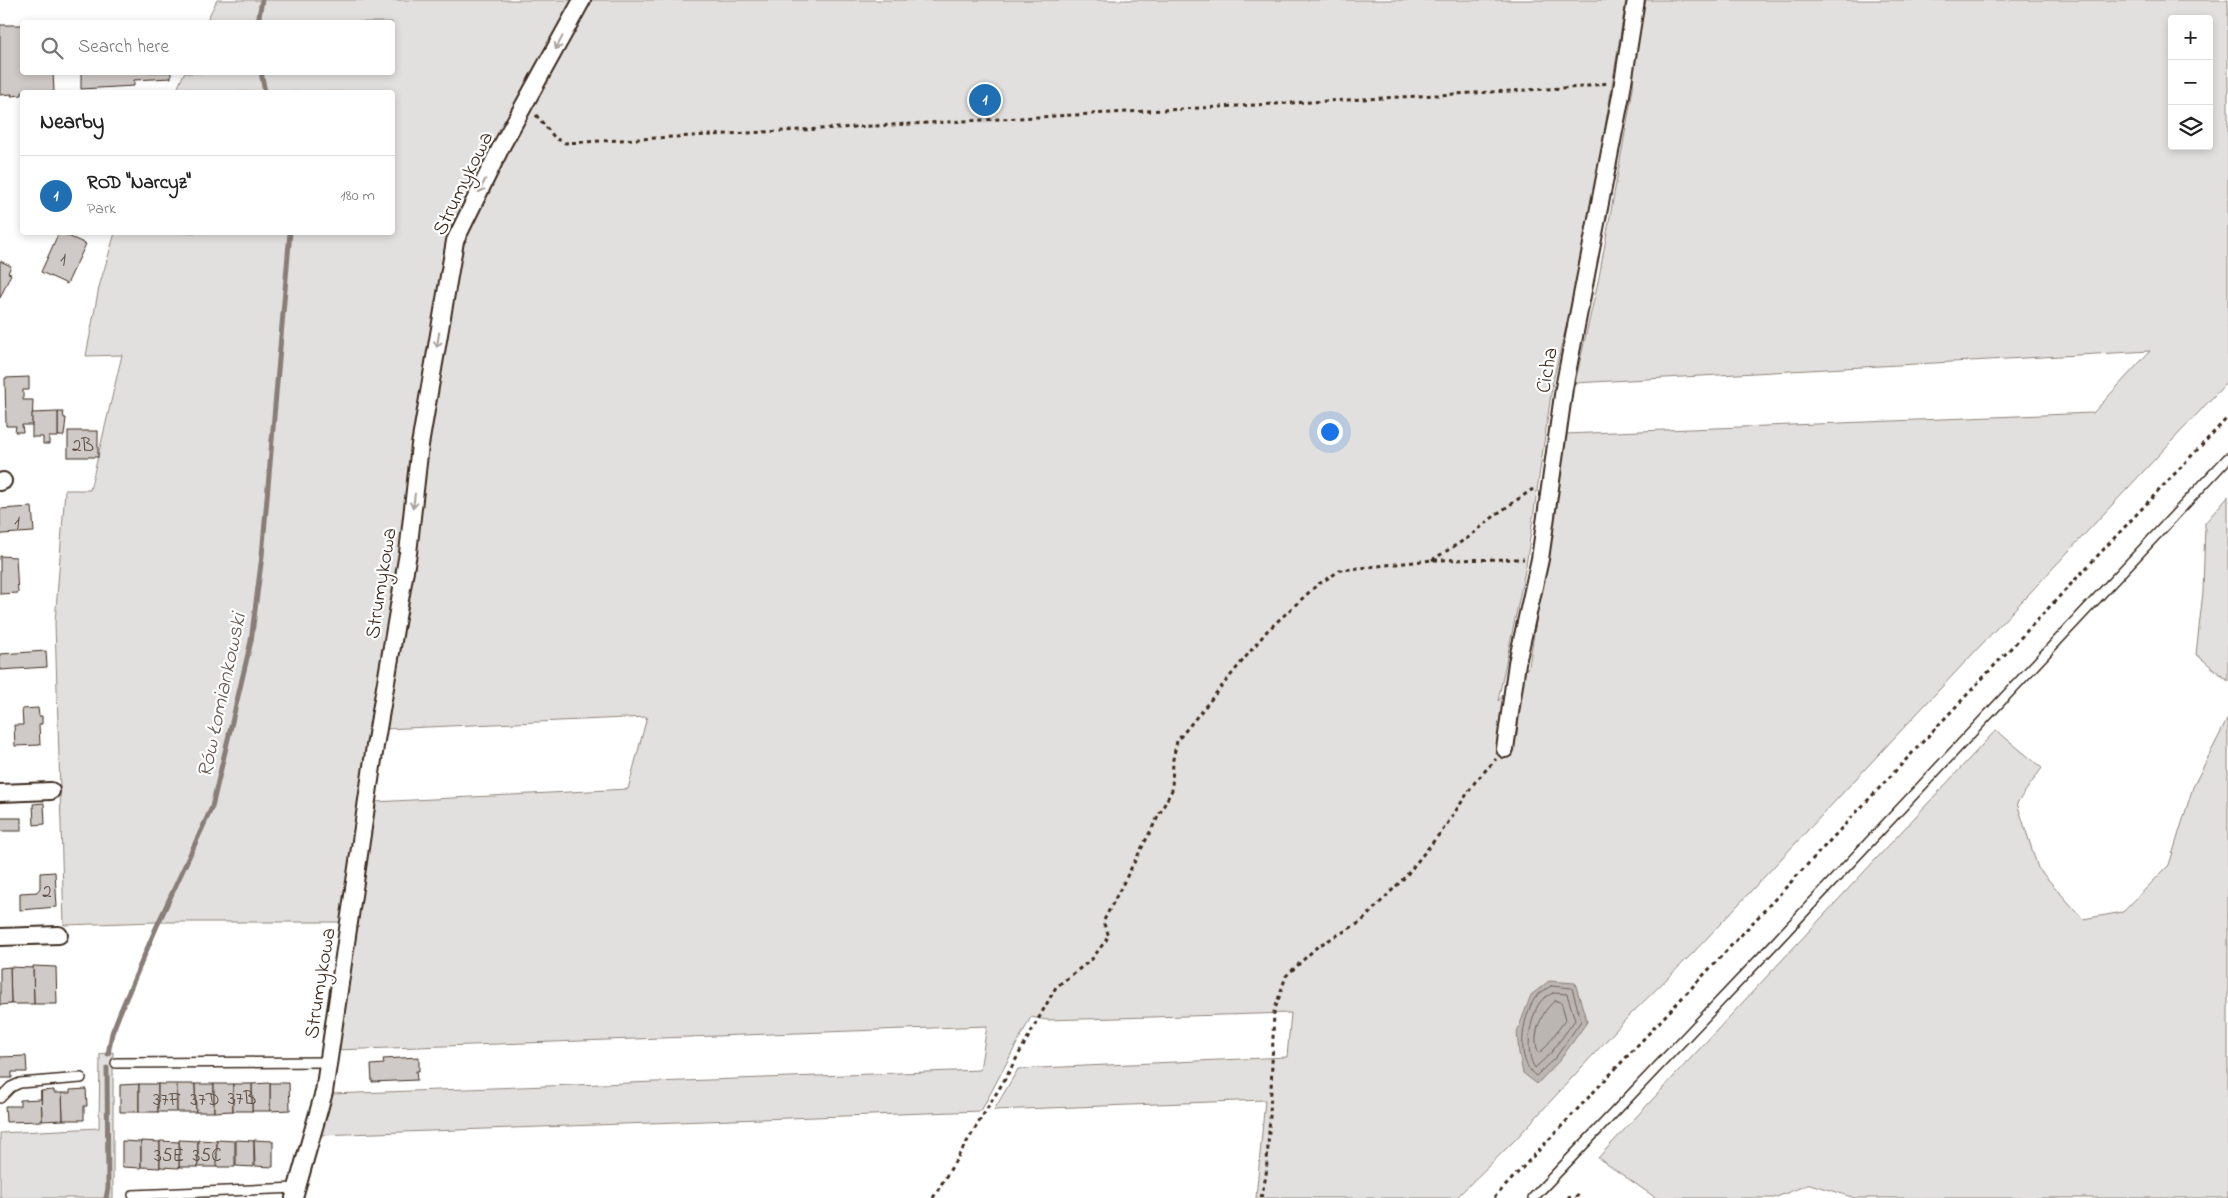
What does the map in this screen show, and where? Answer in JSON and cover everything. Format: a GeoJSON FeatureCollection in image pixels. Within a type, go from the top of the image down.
{"type":"FeatureCollection","features":[{"type":"Feature","properties":{"kind":"street","name":"Strumykowa"},"geometry":{"type":"LineString","coordinates":[[295,1193],[324,1092],[376,746],[408,553],[420,446],[454,242],[502,145],[582,0]]}},
{"type":"Feature","properties":{"kind":"street","name":"Cicha"},"geometry":{"type":"LineString","coordinates":[[1505,749],[1518,663],[1540,559],[1564,388],[1621,95],[1636,0]]}},
{"type":"Feature","properties":{"kind":"street"},"geometry":{"type":"LineString","coordinates":[[0,793],[51,791]]}},
{"type":"Feature","properties":{"kind":"street"},"geometry":{"type":"LineString","coordinates":[[0,937],[59,935]]}},
{"type":"Feature","properties":{"kind":"lane"},"geometry":{"type":"LineString","coordinates":[[1533,1198],[1774,944],[2228,458]]}},
{"type":"Feature","properties":{"kind":"lane"},"geometry":{"type":"LineString","coordinates":[[116,1063],[328,1062]]}},
{"type":"Feature","properties":{"kind":"lane"},"geometry":{"type":"LineString","coordinates":[[0,1098],[11,1087],[20,1083],[80,1078]]}},
{"type":"Feature","properties":{"kind":"lane"},"geometry":{"type":"LineString","coordinates":[[132,1195],[295,1193]]}},
{"type":"Feature","properties":{"kind":"path"},"geometry":{"type":"LineString","coordinates":[[530,108],[554,138],[565,143],[1582,87],[1612,82]]}},
{"type":"Feature","properties":{"kind":"path"},"geometry":{"type":"LineString","coordinates":[[1494,1198],[2228,417]]}},
{"type":"Feature","properties":{"kind":"path"},"geometry":{"type":"LineString","coordinates":[[1432,560],[1469,537],[1524,493],[1551,482]]}},
{"type":"Feature","properties":{"kind":"path"},"geometry":{"type":"LineString","coordinates":[[933,1198],[1004,1079],[1056,986],[1092,959],[1109,936],[1103,922],[1172,790],[1173,759],[1177,741],[1267,631],[1317,585],[1341,570],[1432,560],[1540,559]]}},
{"type":"Feature","properties":{"kind":"path"},"geometry":{"type":"LineString","coordinates":[[1262,1198],[1266,1176],[1270,1116],[1274,1012],[1286,976],[1318,946],[1361,922],[1405,877],[1445,826],[1475,782],[1505,749]]}},
{"type":"Feature","properties":{"kind":"path"},"geometry":{"type":"LineString","coordinates":[[1567,1198],[1578,1196],[1581,1198]]}},
{"type":"Feature","properties":{"kind":"shaded area"},"geometry":{"type":"Polygon","coordinates":[[[217,0],[576,0],[448,239],[390,634],[341,922],[155,922],[64,925],[55,623],[65,490],[90,490],[122,355],[86,356],[99,287],[114,235],[395,235],[395,90],[177,90],[183,75],[395,75],[395,20],[207,20],[217,0]]]}},
{"type":"Feature","properties":{"kind":"shaded area"},"geometry":{"type":"Polygon","coordinates":[[[587,0],[1626,0],[1586,245],[1553,381],[1526,566],[1498,701],[1529,666],[1565,434],[2093,413],[2150,351],[1575,383],[1599,277],[1633,89],[1636,29],[1642,0],[2228,0],[2228,381],[1693,953],[1626,1019],[1515,1140],[1456,1198],[1256,1198],[1265,1100],[994,1110],[1018,1069],[1287,1057],[1291,1013],[1047,1020],[1031,1017],[981,1111],[320,1135],[331,1094],[980,1070],[987,1026],[336,1050],[374,802],[628,789],[647,717],[384,729],[459,243],[587,0]]]}},
{"type":"Feature","properties":{"kind":"shaded area"},"geometry":{"type":"Polygon","coordinates":[[[2228,496],[2228,681],[2196,654],[2203,592],[2205,523],[2228,496]]]}},
{"type":"Feature","properties":{"kind":"shaded area"},"geometry":{"type":"Polygon","coordinates":[[[2228,718],[2228,1198],[1855,1198],[1810,1184],[1774,1198],[1656,1198],[1598,1158],[1996,730],[2042,768],[2017,803],[2038,868],[2083,919],[2123,912],[2169,865],[2193,787],[2228,718]]]}},
{"type":"Feature","properties":{"kind":"shaded area"},"geometry":{"type":"Polygon","coordinates":[[[113,1052],[113,1198],[0,1198],[0,1133],[99,1128],[100,1054],[113,1052]]]}},
{"type":"Feature","properties":{"kind":"water"},"geometry":{"type":"Polygon","coordinates":[[[1549,981],[1575,983],[1587,1022],[1560,1060],[1537,1084],[1523,1073],[1517,1032],[1531,995],[1549,981]]]}},
{"type":"Feature","properties":{"kind":"building"},"geometry":{"type":"Polygon","coordinates":[[[0,25],[20,25],[20,75],[53,75],[54,90],[20,90],[20,95],[0,95],[0,25]]]}},
{"type":"Feature","properties":{"kind":"building"},"geometry":{"type":"Polygon","coordinates":[[[81,75],[171,75],[171,78],[134,80],[134,86],[81,89],[81,75]]]}},
{"type":"Feature","properties":{"kind":"building"},"geometry":{"type":"Polygon","coordinates":[[[58,235],[66,235],[86,244],[67,284],[41,272],[58,235]]]}},
{"type":"Feature","properties":{"kind":"building"},"geometry":{"type":"Polygon","coordinates":[[[0,261],[11,266],[8,273],[11,274],[0,298],[0,261]]]}},
{"type":"Feature","properties":{"kind":"building"},"geometry":{"type":"Polygon","coordinates":[[[29,377],[29,390],[23,390],[23,400],[33,400],[32,425],[22,425],[23,432],[15,432],[16,426],[6,426],[5,378],[29,377]]]}},
{"type":"Feature","properties":{"kind":"building"},"geometry":{"type":"Polygon","coordinates":[[[58,412],[63,412],[64,418],[66,418],[64,436],[58,436],[58,412]]]}},
{"type":"Feature","properties":{"kind":"building"},"geometry":{"type":"Polygon","coordinates":[[[58,412],[58,437],[49,437],[49,444],[43,444],[43,437],[32,437],[32,413],[58,412]]]}},
{"type":"Feature","properties":{"kind":"building"},"geometry":{"type":"Polygon","coordinates":[[[68,431],[98,431],[98,457],[68,457],[68,431]]]}},
{"type":"Feature","properties":{"kind":"building"},"geometry":{"type":"Polygon","coordinates":[[[32,507],[34,532],[2,534],[0,537],[0,509],[32,507]]]}},
{"type":"Feature","properties":{"kind":"building"},"geometry":{"type":"Polygon","coordinates":[[[0,556],[16,557],[18,593],[0,594],[0,556]]]}},
{"type":"Feature","properties":{"kind":"building"},"geometry":{"type":"Polygon","coordinates":[[[46,651],[47,667],[0,670],[0,654],[46,651]]]}},
{"type":"Feature","properties":{"kind":"building"},"geometry":{"type":"Polygon","coordinates":[[[38,708],[39,716],[42,716],[42,724],[39,724],[40,745],[15,746],[14,725],[23,725],[22,709],[38,708]]]}},
{"type":"Feature","properties":{"kind":"building"},"geometry":{"type":"Polygon","coordinates":[[[44,803],[45,824],[34,825],[33,804],[44,803]]]}},
{"type":"Feature","properties":{"kind":"building"},"geometry":{"type":"Polygon","coordinates":[[[0,818],[21,818],[21,831],[0,831],[0,818]]]}},
{"type":"Feature","properties":{"kind":"building"},"geometry":{"type":"Polygon","coordinates":[[[55,872],[57,907],[20,910],[20,893],[37,892],[40,888],[40,873],[55,872]]]}},
{"type":"Feature","properties":{"kind":"building"},"geometry":{"type":"Polygon","coordinates":[[[33,966],[56,967],[57,1004],[34,1004],[33,966]]]}},
{"type":"Feature","properties":{"kind":"building"},"geometry":{"type":"Polygon","coordinates":[[[10,967],[33,968],[34,1004],[11,1004],[10,967]]]}},
{"type":"Feature","properties":{"kind":"building"},"geometry":{"type":"Polygon","coordinates":[[[10,967],[11,1004],[0,1005],[0,968],[10,967]]]}},
{"type":"Feature","properties":{"kind":"building"},"geometry":{"type":"Polygon","coordinates":[[[26,1056],[27,1072],[12,1072],[12,1078],[0,1078],[0,1057],[26,1056]]]}},
{"type":"Feature","properties":{"kind":"building"},"geometry":{"type":"Polygon","coordinates":[[[419,1057],[419,1071],[416,1071],[417,1080],[372,1082],[371,1065],[384,1064],[383,1059],[419,1057]]]}},
{"type":"Feature","properties":{"kind":"building"},"geometry":{"type":"Polygon","coordinates":[[[270,1083],[289,1083],[290,1110],[270,1111],[270,1083]]]}},
{"type":"Feature","properties":{"kind":"building"},"geometry":{"type":"Polygon","coordinates":[[[270,1083],[270,1111],[252,1111],[252,1084],[270,1083]]]}},
{"type":"Feature","properties":{"kind":"building"},"geometry":{"type":"Polygon","coordinates":[[[139,1084],[139,1112],[120,1112],[120,1085],[139,1084]]]}},
{"type":"Feature","properties":{"kind":"building"},"geometry":{"type":"Polygon","coordinates":[[[139,1084],[158,1084],[158,1112],[139,1112],[139,1084]]]}},
{"type":"Feature","properties":{"kind":"building"},"geometry":{"type":"Polygon","coordinates":[[[158,1084],[177,1084],[177,1112],[158,1112],[158,1084]]]}},
{"type":"Feature","properties":{"kind":"building"},"geometry":{"type":"Polygon","coordinates":[[[177,1084],[195,1084],[196,1112],[177,1112],[177,1084]]]}},
{"type":"Feature","properties":{"kind":"building"},"geometry":{"type":"Polygon","coordinates":[[[195,1084],[214,1084],[214,1112],[196,1112],[195,1084]]]}},
{"type":"Feature","properties":{"kind":"building"},"geometry":{"type":"Polygon","coordinates":[[[214,1084],[233,1084],[233,1111],[214,1112],[214,1084]]]}},
{"type":"Feature","properties":{"kind":"building"},"geometry":{"type":"Polygon","coordinates":[[[233,1084],[252,1084],[252,1111],[233,1111],[233,1084]]]}},
{"type":"Feature","properties":{"kind":"building"},"geometry":{"type":"Polygon","coordinates":[[[86,1089],[87,1106],[84,1106],[84,1120],[63,1120],[62,1093],[70,1093],[70,1090],[86,1089]]]}},
{"type":"Feature","properties":{"kind":"building"},"geometry":{"type":"Polygon","coordinates":[[[54,1090],[54,1093],[62,1093],[63,1120],[42,1121],[41,1091],[54,1090]]]}},
{"type":"Feature","properties":{"kind":"building"},"geometry":{"type":"Polygon","coordinates":[[[41,1091],[42,1121],[6,1122],[5,1106],[20,1106],[20,1100],[41,1099],[41,1091]]]}},
{"type":"Feature","properties":{"kind":"building"},"geometry":{"type":"Polygon","coordinates":[[[179,1140],[198,1141],[198,1167],[179,1167],[179,1140]]]}},
{"type":"Feature","properties":{"kind":"building"},"geometry":{"type":"Polygon","coordinates":[[[198,1140],[217,1141],[217,1167],[198,1167],[198,1140]]]}},
{"type":"Feature","properties":{"kind":"building"},"geometry":{"type":"Polygon","coordinates":[[[217,1140],[235,1141],[235,1167],[217,1167],[217,1140]]]}},
{"type":"Feature","properties":{"kind":"building"},"geometry":{"type":"Polygon","coordinates":[[[236,1140],[254,1141],[254,1167],[236,1166],[236,1140]]]}},
{"type":"Feature","properties":{"kind":"building"},"geometry":{"type":"Polygon","coordinates":[[[254,1140],[273,1141],[273,1167],[255,1166],[254,1140]]]}},
{"type":"Feature","properties":{"kind":"building"},"geometry":{"type":"Polygon","coordinates":[[[122,1141],[141,1142],[141,1168],[122,1167],[122,1141]]]}},
{"type":"Feature","properties":{"kind":"building"},"geometry":{"type":"Polygon","coordinates":[[[141,1141],[160,1142],[160,1168],[141,1167],[141,1141]]]}},
{"type":"Feature","properties":{"kind":"building"},"geometry":{"type":"Polygon","coordinates":[[[160,1141],[179,1142],[179,1168],[160,1167],[160,1141]]]}},
{"type":"Feature","properties":{"kind":"waterway","name":"Rów Łomiankowski"},"geometry":{"type":"LineString","coordinates":[[258,20],[262,0]]}},
{"type":"Feature","properties":{"kind":"waterway","name":"Rów Łomiankowski"},"geometry":{"type":"LineString","coordinates":[[262,75],[265,90]]}},
{"type":"Feature","properties":{"kind":"waterway","name":"Rów Łomiankowski"},"geometry":{"type":"LineString","coordinates":[[108,1054],[112,1033],[119,1015],[156,928],[212,807],[251,641],[262,556],[290,235]]}},
{"type":"Feature","properties":{"kind":"waterway","name":"Rów Łomiankowski"},"geometry":{"type":"LineString","coordinates":[[106,1198],[108,1188],[107,1068]]}},
{"type":"Feature","properties":{"kind":"place","name":"ROD \"Narcyz\""},"geometry":{"type":"Point","coordinates":[985,100]}}]}
